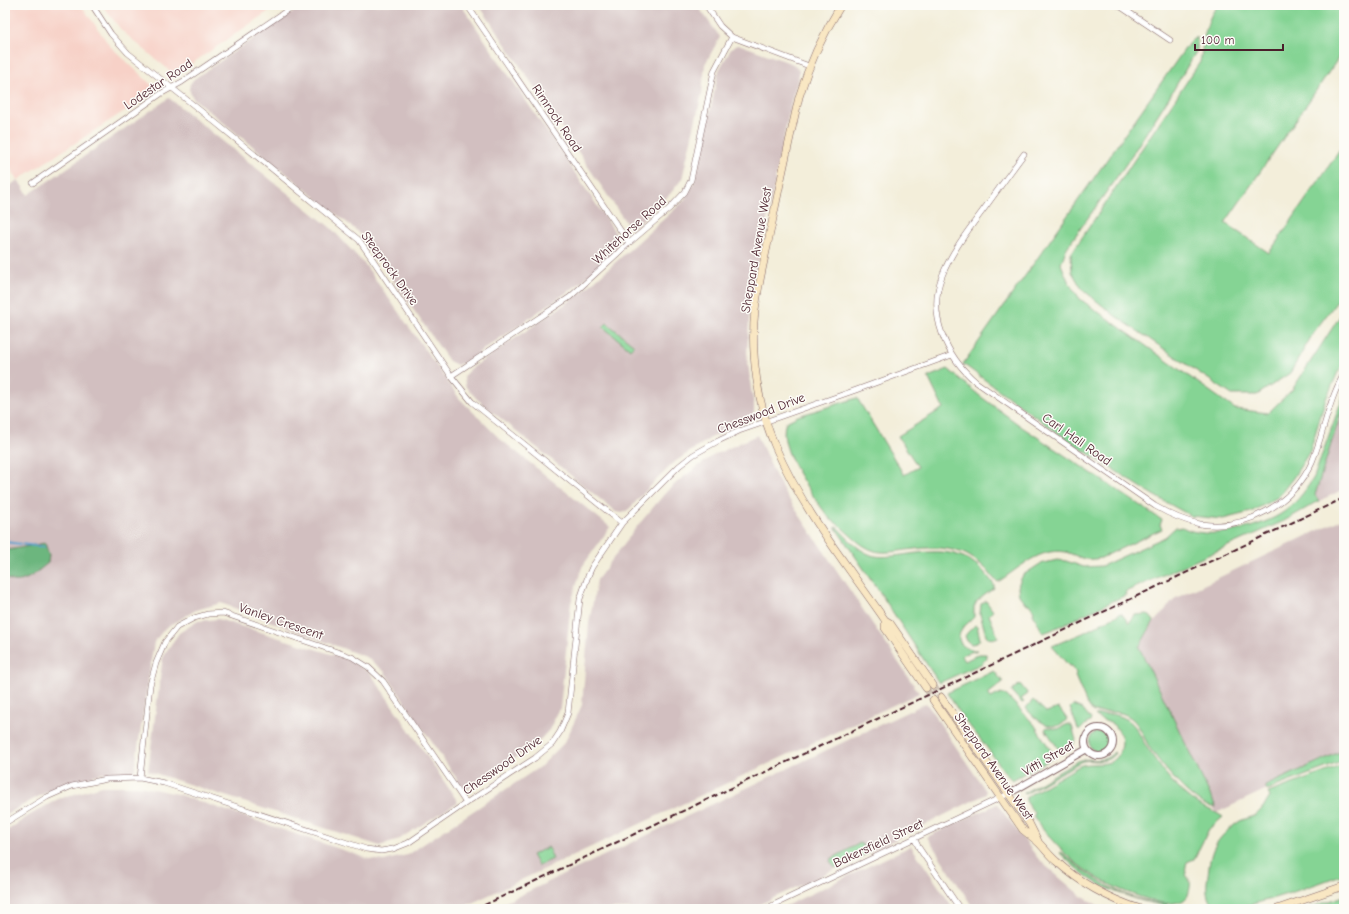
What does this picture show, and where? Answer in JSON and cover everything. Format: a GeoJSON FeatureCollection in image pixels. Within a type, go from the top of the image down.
{"type":"FeatureCollection","features":[{"type":"Feature","properties":{"kind":"main road","name":"Sheppard Avenue West"},"geometry":{"type":"LineString","coordinates":[[841,5],[829,24],[809,66],[799,97],[755,311],[755,366],[766,421],[775,446],[788,473],[811,514],[884,620],[885,628],[926,688]]}},
{"type":"Feature","properties":{"kind":"main road","name":"Sheppard Avenue West"},"geometry":{"type":"LineString","coordinates":[[884,620],[890,623],[933,685]]}},
{"type":"Feature","properties":{"kind":"main road","name":"Sheppard Avenue West"},"geometry":{"type":"LineString","coordinates":[[941,697],[1029,823],[1038,842]]}},
{"type":"Feature","properties":{"kind":"main road","name":"Sheppard Avenue West"},"geometry":{"type":"LineString","coordinates":[[933,700],[1023,830],[1038,842],[1054,860],[1076,878],[1098,892],[1124,904],[1141,909]]}},
{"type":"Feature","properties":{"kind":"main road"},"geometry":{"type":"LineString","coordinates":[[1277,909],[1344,886]]}},
{"type":"Feature","properties":{"kind":"street","name":"Steeprock Drive"},"geometry":{"type":"LineString","coordinates":[[92,5],[128,53],[359,240],[451,376],[467,396],[480,409],[622,523]]}},
{"type":"Feature","properties":{"kind":"street","name":"Lodestar Road"},"geometry":{"type":"LineString","coordinates":[[33,183],[295,5]]}},
{"type":"Feature","properties":{"kind":"street","name":"Rimrock Road"},"geometry":{"type":"LineString","coordinates":[[467,5],[629,243]]}},
{"type":"Feature","properties":{"kind":"street"},"geometry":{"type":"LineString","coordinates":[[706,5],[720,26],[732,37],[809,66]]}},
{"type":"Feature","properties":{"kind":"street"},"geometry":{"type":"LineString","coordinates":[[1118,5],[1170,40]]}},
{"type":"Feature","properties":{"kind":"street"},"geometry":{"type":"LineString","coordinates":[[1128,11],[1132,5]]}},
{"type":"Feature","properties":{"kind":"street","name":"Whitehorse Road"},"geometry":{"type":"LineString","coordinates":[[451,376],[570,297],[681,198],[691,180],[714,71],[732,37]]}},
{"type":"Feature","properties":{"kind":"street","name":"Carl Hall Road"},"geometry":{"type":"LineString","coordinates":[[1024,154],[961,240],[942,276],[937,296],[938,317],[942,333],[952,355],[960,367],[976,382],[1155,506],[1181,519],[1207,524],[1231,523],[1255,517],[1274,507],[1291,493],[1312,462],[1330,405],[1344,374]]}},
{"type":"Feature","properties":{"kind":"street","name":"Chesswood Drive"},"geometry":{"type":"LineString","coordinates":[[5,822],[47,796],[72,786],[106,779],[140,778],[164,783],[366,849],[381,851],[393,850],[408,843],[466,803],[536,758],[552,744],[560,732],[568,713],[580,599],[592,567],[622,523],[667,477],[693,455],[739,431],[952,355]]}},
{"type":"Feature","properties":{"kind":"street","name":"Vanley Crescent"},"geometry":{"type":"LineString","coordinates":[[140,778],[150,685],[156,662],[165,642],[177,627],[194,618],[208,614],[223,613],[352,657],[368,666],[383,681],[466,803]]}},
{"type":"Feature","properties":{"kind":"street","name":"Vitti Street"},"geometry":{"type":"LineString","coordinates":[[1100,728],[1105,729],[1112,736],[1113,746],[1108,754],[1103,756],[1094,756],[1087,749],[1085,739],[1091,731],[1100,728]]}},
{"type":"Feature","properties":{"kind":"street","name":"Vitti Street"},"geometry":{"type":"LineString","coordinates":[[1000,798],[1087,749]]}},
{"type":"Feature","properties":{"kind":"street","name":"Bakersfield Street"},"geometry":{"type":"LineString","coordinates":[[766,909],[1000,798]]}},
{"type":"Feature","properties":{"kind":"street"},"geometry":{"type":"LineString","coordinates":[[914,838],[919,848],[960,909]]}},
{"type":"Feature","properties":{"kind":"shaded area"},"geometry":{"type":"Polygon","coordinates":[[[5,5],[81,5],[110,46],[157,90],[18,180],[5,160],[5,5]]]}},
{"type":"Feature","properties":{"kind":"shaded area"},"geometry":{"type":"Polygon","coordinates":[[[102,5],[278,5],[175,75],[122,31],[102,5]]]}},
{"type":"Feature","properties":{"kind":"shaded area"},"geometry":{"type":"Polygon","coordinates":[[[303,5],[461,5],[617,235],[619,242],[615,251],[579,284],[468,360],[457,365],[449,361],[363,237],[193,98],[191,94],[189,89],[190,84],[194,79],[303,5]]]}},
{"type":"Feature","properties":{"kind":"shaded area"},"geometry":{"type":"Polygon","coordinates":[[[479,5],[697,5],[720,37],[705,64],[702,93],[682,179],[670,194],[631,230],[479,5]]]}},
{"type":"Feature","properties":{"kind":"shaded area"},"geometry":{"type":"Polygon","coordinates":[[[737,45],[741,45],[793,64],[799,70],[785,131],[750,304],[747,353],[754,412],[744,423],[712,437],[676,461],[629,509],[623,513],[616,512],[477,399],[466,387],[464,379],[465,375],[469,370],[580,294],[684,201],[695,181],[719,70],[731,49],[737,45]]]}},
{"type":"Feature","properties":{"kind":"shaded area"},"geometry":{"type":"Polygon","coordinates":[[[169,98],[331,228],[366,266],[459,398],[499,438],[610,527],[582,567],[571,603],[560,708],[549,730],[536,744],[465,791],[384,671],[366,657],[221,603],[196,610],[165,628],[154,642],[134,773],[102,773],[54,788],[5,815],[5,189],[18,180],[28,195],[169,98]]]}},
{"type":"Feature","properties":{"kind":"shaded area"},"geometry":{"type":"Polygon","coordinates":[[[1344,400],[1344,489],[1319,501],[1315,495],[1344,400]]]}},
{"type":"Feature","properties":{"kind":"shaded area"},"geometry":{"type":"Polygon","coordinates":[[[757,435],[786,495],[919,693],[459,909],[5,909],[5,832],[30,815],[58,799],[102,786],[139,786],[177,794],[369,859],[384,861],[407,855],[541,766],[565,742],[582,705],[589,623],[597,580],[635,529],[666,492],[682,478],[714,455],[757,435]]]}},
{"type":"Feature","properties":{"kind":"shaded area"},"geometry":{"type":"Polygon","coordinates":[[[1344,518],[1344,753],[1216,813],[1134,644],[1176,598],[1344,518]]]}},
{"type":"Feature","properties":{"kind":"shaded area"},"geometry":{"type":"Polygon","coordinates":[[[218,619],[347,659],[371,674],[458,802],[396,841],[380,846],[148,771],[163,656],[179,633],[198,621],[218,619]]]}},
{"type":"Feature","properties":{"kind":"shaded area"},"geometry":{"type":"Polygon","coordinates":[[[926,703],[986,791],[986,794],[867,854],[750,909],[491,909],[926,703]]]}},
{"type":"Feature","properties":{"kind":"shaded area"},"geometry":{"type":"Polygon","coordinates":[[[997,804],[1040,861],[1081,896],[1105,909],[974,909],[927,837],[997,804]]]}},
{"type":"Feature","properties":{"kind":"shaded area"},"geometry":{"type":"Polygon","coordinates":[[[911,846],[954,909],[779,909],[911,846]]]}},
{"type":"Feature","properties":{"kind":"green space"},"geometry":{"type":"Polygon","coordinates":[[[1218,5],[1344,5],[1344,50],[1225,223],[1269,253],[1344,144],[1344,292],[1314,332],[1290,373],[1257,395],[1232,395],[1114,315],[1082,289],[1072,272],[1071,254],[1200,62],[1207,25],[1218,5]]]}},
{"type":"Feature","properties":{"kind":"green space"},"geometry":{"type":"Polygon","coordinates":[[[1197,36],[1197,50],[1171,94],[1126,164],[1066,249],[1061,264],[1069,283],[1080,299],[1235,409],[1268,413],[1292,390],[1344,310],[1344,363],[1338,372],[1325,401],[1310,451],[1293,478],[1278,497],[1251,512],[1223,519],[1191,516],[1153,495],[1069,441],[963,364],[1189,43],[1197,36]]]}},
{"type":"Feature","properties":{"kind":"green space"},"geometry":{"type":"Polygon","coordinates":[[[607,323],[634,345],[630,349],[603,327],[607,323]]]}},
{"type":"Feature","properties":{"kind":"green space"},"geometry":{"type":"Polygon","coordinates":[[[948,369],[980,396],[1022,427],[1162,520],[1160,525],[1162,529],[1101,558],[1086,559],[1065,552],[1056,551],[1047,553],[1021,565],[998,582],[976,561],[955,550],[931,548],[881,552],[869,549],[857,541],[830,519],[798,473],[786,445],[784,433],[786,422],[798,416],[857,398],[904,475],[918,467],[898,436],[943,408],[928,377],[948,369]]]}},
{"type":"Feature","properties":{"kind":"green space"},"geometry":{"type":"Polygon","coordinates":[[[1344,393],[1344,403],[1315,495],[1319,501],[1284,521],[1125,592],[1126,595],[1043,633],[1033,614],[1034,611],[1019,595],[1019,583],[1023,575],[1040,564],[1057,560],[1066,561],[1084,567],[1102,566],[1165,537],[1176,527],[1182,527],[1192,531],[1204,533],[1231,532],[1257,525],[1279,515],[1299,498],[1314,477],[1344,393]]]}},
{"type":"Feature","properties":{"kind":"green space"},"geometry":{"type":"Polygon","coordinates":[[[835,527],[838,528],[857,547],[871,555],[886,556],[942,552],[965,558],[975,564],[985,573],[994,585],[994,588],[977,601],[974,607],[974,617],[962,629],[959,639],[960,643],[966,648],[978,650],[964,654],[962,656],[965,661],[979,654],[986,654],[987,659],[982,661],[983,663],[939,683],[835,527]]]}},
{"type":"Feature","properties":{"kind":"green space"},"geometry":{"type":"Polygon","coordinates":[[[45,543],[49,555],[48,563],[33,575],[22,580],[11,580],[5,577],[5,549],[8,550],[45,543]]]}},
{"type":"Feature","properties":{"kind":"green space"},"geometry":{"type":"Polygon","coordinates":[[[986,601],[993,611],[989,615],[998,637],[991,639],[986,635],[980,614],[981,604],[986,601]]]}},
{"type":"Feature","properties":{"kind":"green space"},"geometry":{"type":"Polygon","coordinates":[[[1121,613],[1129,623],[1135,615],[1148,614],[1154,621],[1139,647],[1216,807],[1208,806],[1198,801],[1179,784],[1154,754],[1139,728],[1131,718],[1118,712],[1093,712],[1086,702],[1072,666],[1069,666],[1052,646],[1083,633],[1121,613]]]}},
{"type":"Feature","properties":{"kind":"green space"},"geometry":{"type":"Polygon","coordinates":[[[975,625],[977,626],[980,639],[977,643],[971,644],[967,641],[965,636],[975,625]]]}},
{"type":"Feature","properties":{"kind":"green space"},"geometry":{"type":"Polygon","coordinates":[[[994,671],[1003,682],[988,694],[991,698],[1001,693],[1007,696],[1034,724],[1055,757],[1012,780],[964,719],[947,693],[994,671]]]}},
{"type":"Feature","properties":{"kind":"green space"},"geometry":{"type":"Polygon","coordinates":[[[1020,684],[1028,694],[1021,699],[1024,702],[1022,703],[1012,692],[1012,690],[1020,684]]]}},
{"type":"Feature","properties":{"kind":"green space"},"geometry":{"type":"Polygon","coordinates":[[[1033,700],[1046,712],[1059,708],[1067,719],[1062,724],[1057,726],[1045,724],[1034,717],[1026,708],[1033,700]]]}},
{"type":"Feature","properties":{"kind":"green space"},"geometry":{"type":"Polygon","coordinates":[[[1073,705],[1082,709],[1091,719],[1090,722],[1080,730],[1078,729],[1070,708],[1073,705]]]}},
{"type":"Feature","properties":{"kind":"green space"},"geometry":{"type":"Polygon","coordinates":[[[1112,714],[1120,716],[1131,722],[1158,764],[1183,793],[1198,804],[1223,817],[1209,829],[1194,859],[1187,862],[1186,875],[1190,881],[1190,887],[1187,897],[1180,902],[1163,903],[1134,895],[1104,882],[1090,873],[1064,853],[1049,837],[1033,816],[1035,814],[1026,801],[1026,798],[1031,794],[1079,766],[1085,764],[1111,762],[1116,758],[1120,753],[1122,744],[1120,733],[1114,725],[1100,719],[1095,715],[1112,714]]]}},
{"type":"Feature","properties":{"kind":"green space"},"geometry":{"type":"Polygon","coordinates":[[[1068,724],[1072,726],[1076,740],[1071,748],[1062,754],[1045,729],[1047,727],[1058,729],[1068,724]]]}},
{"type":"Feature","properties":{"kind":"green space"},"geometry":{"type":"Polygon","coordinates":[[[1099,732],[1106,735],[1109,742],[1106,749],[1099,752],[1092,749],[1089,742],[1092,735],[1099,732]]]}},
{"type":"Feature","properties":{"kind":"green space"},"geometry":{"type":"Polygon","coordinates":[[[1344,750],[1344,761],[1267,790],[1265,786],[1344,750]]]}},
{"type":"Feature","properties":{"kind":"green space"},"geometry":{"type":"Polygon","coordinates":[[[1114,752],[1115,753],[1107,760],[1080,762],[1025,794],[1024,793],[1077,761],[1106,758],[1114,752]]]}},
{"type":"Feature","properties":{"kind":"green space"},"geometry":{"type":"Polygon","coordinates":[[[1344,765],[1344,874],[1318,884],[1260,902],[1228,909],[1214,906],[1209,901],[1207,882],[1212,853],[1218,841],[1224,834],[1240,821],[1254,816],[1259,812],[1270,797],[1268,793],[1344,765]]]}},
{"type":"Feature","properties":{"kind":"green space"},"geometry":{"type":"Polygon","coordinates":[[[860,843],[867,854],[835,868],[830,861],[831,859],[860,843]]]}},
{"type":"Feature","properties":{"kind":"green space"},"geometry":{"type":"Polygon","coordinates":[[[548,847],[553,859],[538,866],[532,855],[548,847]]]}},
{"type":"Feature","properties":{"kind":"green space"},"geometry":{"type":"Polygon","coordinates":[[[1061,852],[1097,880],[1132,897],[1095,882],[1077,869],[1060,853],[1061,852]]]}},
{"type":"Feature","properties":{"kind":"green space"},"geometry":{"type":"Polygon","coordinates":[[[1344,896],[1344,909],[1306,909],[1344,896]]]}},
{"type":"Feature","properties":{"kind":"green space"},"geometry":{"type":"Polygon","coordinates":[[[1132,897],[1157,903],[1167,904],[1167,906],[1132,897]]]}},
{"type":"Feature","properties":{"kind":"waterway"},"geometry":{"type":"LineString","coordinates":[[5,542],[44,547]]}},
{"type":"Feature","properties":{"kind":"tunnel"},"geometry":{"type":"LineString","coordinates":[[933,685],[941,697]]}},
{"type":"Feature","properties":{"kind":"tunnel"},"geometry":{"type":"LineString","coordinates":[[926,688],[933,700]]}},
{"type":"Feature","properties":{"kind":"railway"},"geometry":{"type":"LineString","coordinates":[[476,909],[1344,498]]}}]}
